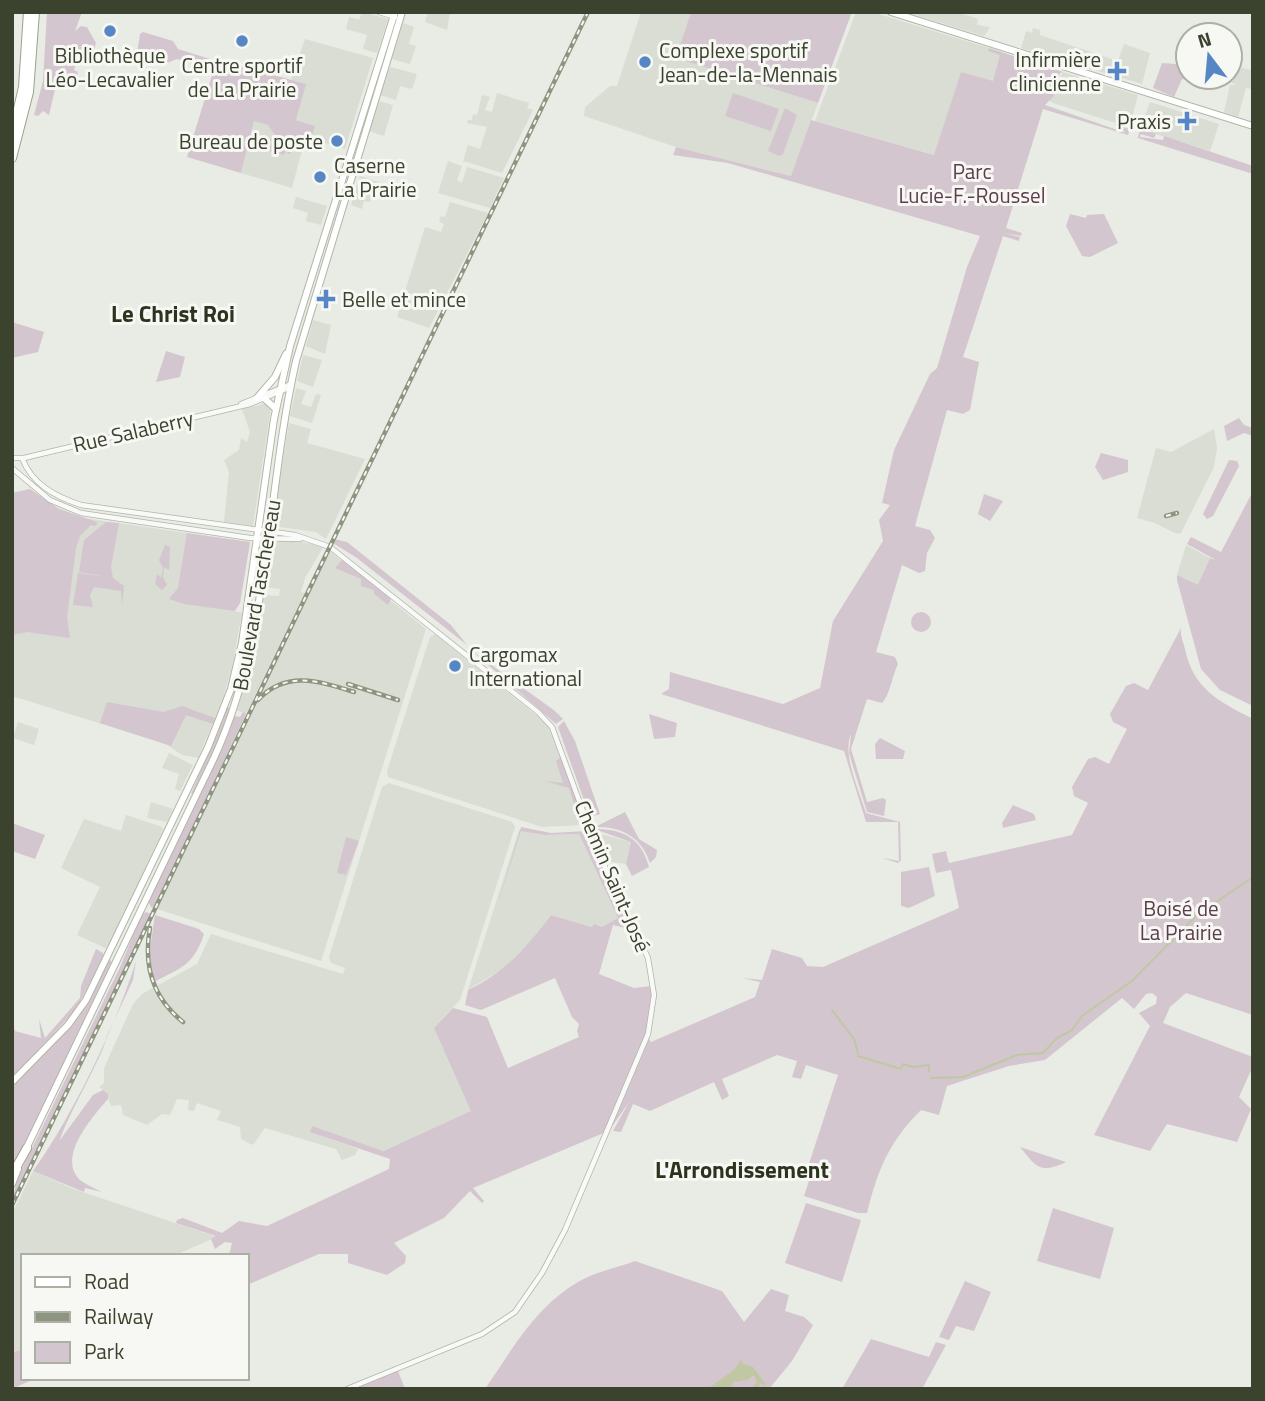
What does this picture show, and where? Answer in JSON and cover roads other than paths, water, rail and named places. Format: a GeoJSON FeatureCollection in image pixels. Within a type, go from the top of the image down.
{"type":"FeatureCollection","features":[{"type":"Feature","properties":{"kind":"highway"},"geometry":{"type":"LineString","coordinates":[[12,135],[23,87],[28,12]]}},
{"type":"Feature","properties":{"kind":"highway"},"geometry":{"type":"LineString","coordinates":[[12,158],[29,92],[34,12]]}},
{"type":"Feature","properties":{"kind":"highway"},"geometry":{"type":"LineString","coordinates":[[12,1175],[27,1148]]}},
{"type":"Feature","properties":{"kind":"main road"},"geometry":{"type":"LineString","coordinates":[[891,12],[1253,126]]}},
{"type":"Feature","properties":{"kind":"main road","name":"Boulevard Taschereau"},"geometry":{"type":"LineString","coordinates":[[13,1081],[68,1025],[86,1000],[203,758],[226,703],[241,649],[276,409],[289,346],[397,15]]}},
{"type":"Feature","properties":{"kind":"main road","name":"Boulevard Taschereau"},"geometry":{"type":"LineString","coordinates":[[12,1184],[209,768],[235,706],[250,650],[291,386],[397,15]]}},
{"type":"Feature","properties":{"kind":"main road"},"geometry":{"type":"LineString","coordinates":[[257,398],[275,377],[289,346]]}},
{"type":"Feature","properties":{"kind":"main road"},"geometry":{"type":"LineString","coordinates":[[265,399],[276,409]]}},
{"type":"Feature","properties":{"kind":"main road"},"geometry":{"type":"LineString","coordinates":[[250,592],[259,593]]}},
{"type":"Feature","properties":{"kind":"main road"},"geometry":{"type":"LineString","coordinates":[[241,649],[250,650]]}},
{"type":"Feature","properties":{"kind":"main road"},"geometry":{"type":"LineString","coordinates":[[226,703],[235,706]]}},
{"type":"Feature","properties":{"kind":"street"},"geometry":{"type":"LineString","coordinates":[[379,12],[397,15]]}},
{"type":"Feature","properties":{"kind":"street","name":"Rue Salaberry"},"geometry":{"type":"LineString","coordinates":[[12,458],[22,458],[227,409],[265,399],[291,386]]}},
{"type":"Feature","properties":{"kind":"street","name":"Rue Salaberry"},"geometry":{"type":"LineString","coordinates":[[227,409],[281,391]]}},
{"type":"Feature","properties":{"kind":"street","name":"Rue Salaberry"},"geometry":{"type":"LineString","coordinates":[[14,469],[23,466],[40,452]]}},
{"type":"Feature","properties":{"kind":"street"},"geometry":{"type":"LineString","coordinates":[[22,458],[23,466],[29,475],[48,490],[81,505],[258,535]]}},
{"type":"Feature","properties":{"kind":"street"},"geometry":{"type":"LineString","coordinates":[[14,469],[44,496],[81,513],[258,535]]}},
{"type":"Feature","properties":{"kind":"street","name":"Chemin Saint-José"},"geometry":{"type":"LineString","coordinates":[[258,535],[308,539],[321,542],[336,551],[548,722],[563,751],[597,849],[649,961],[654,999],[646,1039],[565,1230],[542,1273],[517,1309],[504,1321],[482,1334],[347,1389]]}},
{"type":"Feature","properties":{"kind":"waterway"},"geometry":{"type":"LineString","coordinates":[[931,1078],[963,1077],[1017,1055],[1043,1053],[1057,1038],[1072,1030],[1082,1016],[1132,981],[1197,915],[1253,877]]}},
{"type":"Feature","properties":{"kind":"waterway"},"geometry":{"type":"LineString","coordinates":[[832,1010],[854,1039],[858,1053]]}},
{"type":"Feature","properties":{"kind":"waterway"},"geometry":{"type":"LineString","coordinates":[[858,1056],[901,1069],[903,1064],[913,1067],[929,1065],[929,1071]]}},
{"type":"Feature","properties":{"kind":"railway"},"geometry":{"type":"LineString","coordinates":[[12,1205],[588,12]]}},
{"type":"Feature","properties":{"kind":"railway"},"geometry":{"type":"LineString","coordinates":[[1166,516],[1177,513]]}},
{"type":"Feature","properties":{"kind":"railway"},"geometry":{"type":"LineString","coordinates":[[258,700],[269,691],[291,681],[328,684],[354,692]]}},
{"type":"Feature","properties":{"kind":"railway"},"geometry":{"type":"LineString","coordinates":[[348,684],[398,700]]}},
{"type":"Feature","properties":{"kind":"railway"},"geometry":{"type":"LineString","coordinates":[[150,928],[148,955],[153,980],[164,1003],[183,1022]]}},
{"type":"Feature","properties":{"kind":"place","name":"Bibliothèque Léo-Lecavalier"},"geometry":{"type":"Point","coordinates":[110,31]}},
{"type":"Feature","properties":{"kind":"place","name":"Centre sportif de La Prairie"},"geometry":{"type":"Point","coordinates":[242,41]}},
{"type":"Feature","properties":{"kind":"place","name":"Complexe sportif Jean-de-la-Mennais"},"geometry":{"type":"Point","coordinates":[645,62]}},
{"type":"Feature","properties":{"kind":"place","name":"Infirmière clinicienne"},"geometry":{"type":"Point","coordinates":[1117,71]}},
{"type":"Feature","properties":{"kind":"place","name":"Praxis"},"geometry":{"type":"Point","coordinates":[1187,121]}},
{"type":"Feature","properties":{"kind":"place","name":"Bureau de poste"},"geometry":{"type":"Point","coordinates":[337,141]}},
{"type":"Feature","properties":{"kind":"place","name":"Caserne La Prairie"},"geometry":{"type":"Point","coordinates":[320,177]}},
{"type":"Feature","properties":{"kind":"place","name":"Belle et mince"},"geometry":{"type":"Point","coordinates":[326,299]}},
{"type":"Feature","properties":{"kind":"place","name":"Cargomax International"},"geometry":{"type":"Point","coordinates":[455,666]}},
{"type":"Feature","properties":{"kind":"district","name":"Le Christ Roi"},"geometry":{"type":"Point","coordinates":[173,313]}},
{"type":"Feature","properties":{"kind":"district","name":"L'Arrondissement"},"geometry":{"type":"Point","coordinates":[742,1169]}},
{"type":"Feature","properties":{"kind":"park label","name":"Parc Lucie-F.-Roussel"},"geometry":{"type":"Point","coordinates":[972,183]}},
{"type":"Feature","properties":{"kind":"park label","name":"Boisé de La Prairie"},"geometry":{"type":"Point","coordinates":[1181,920]}}]}
